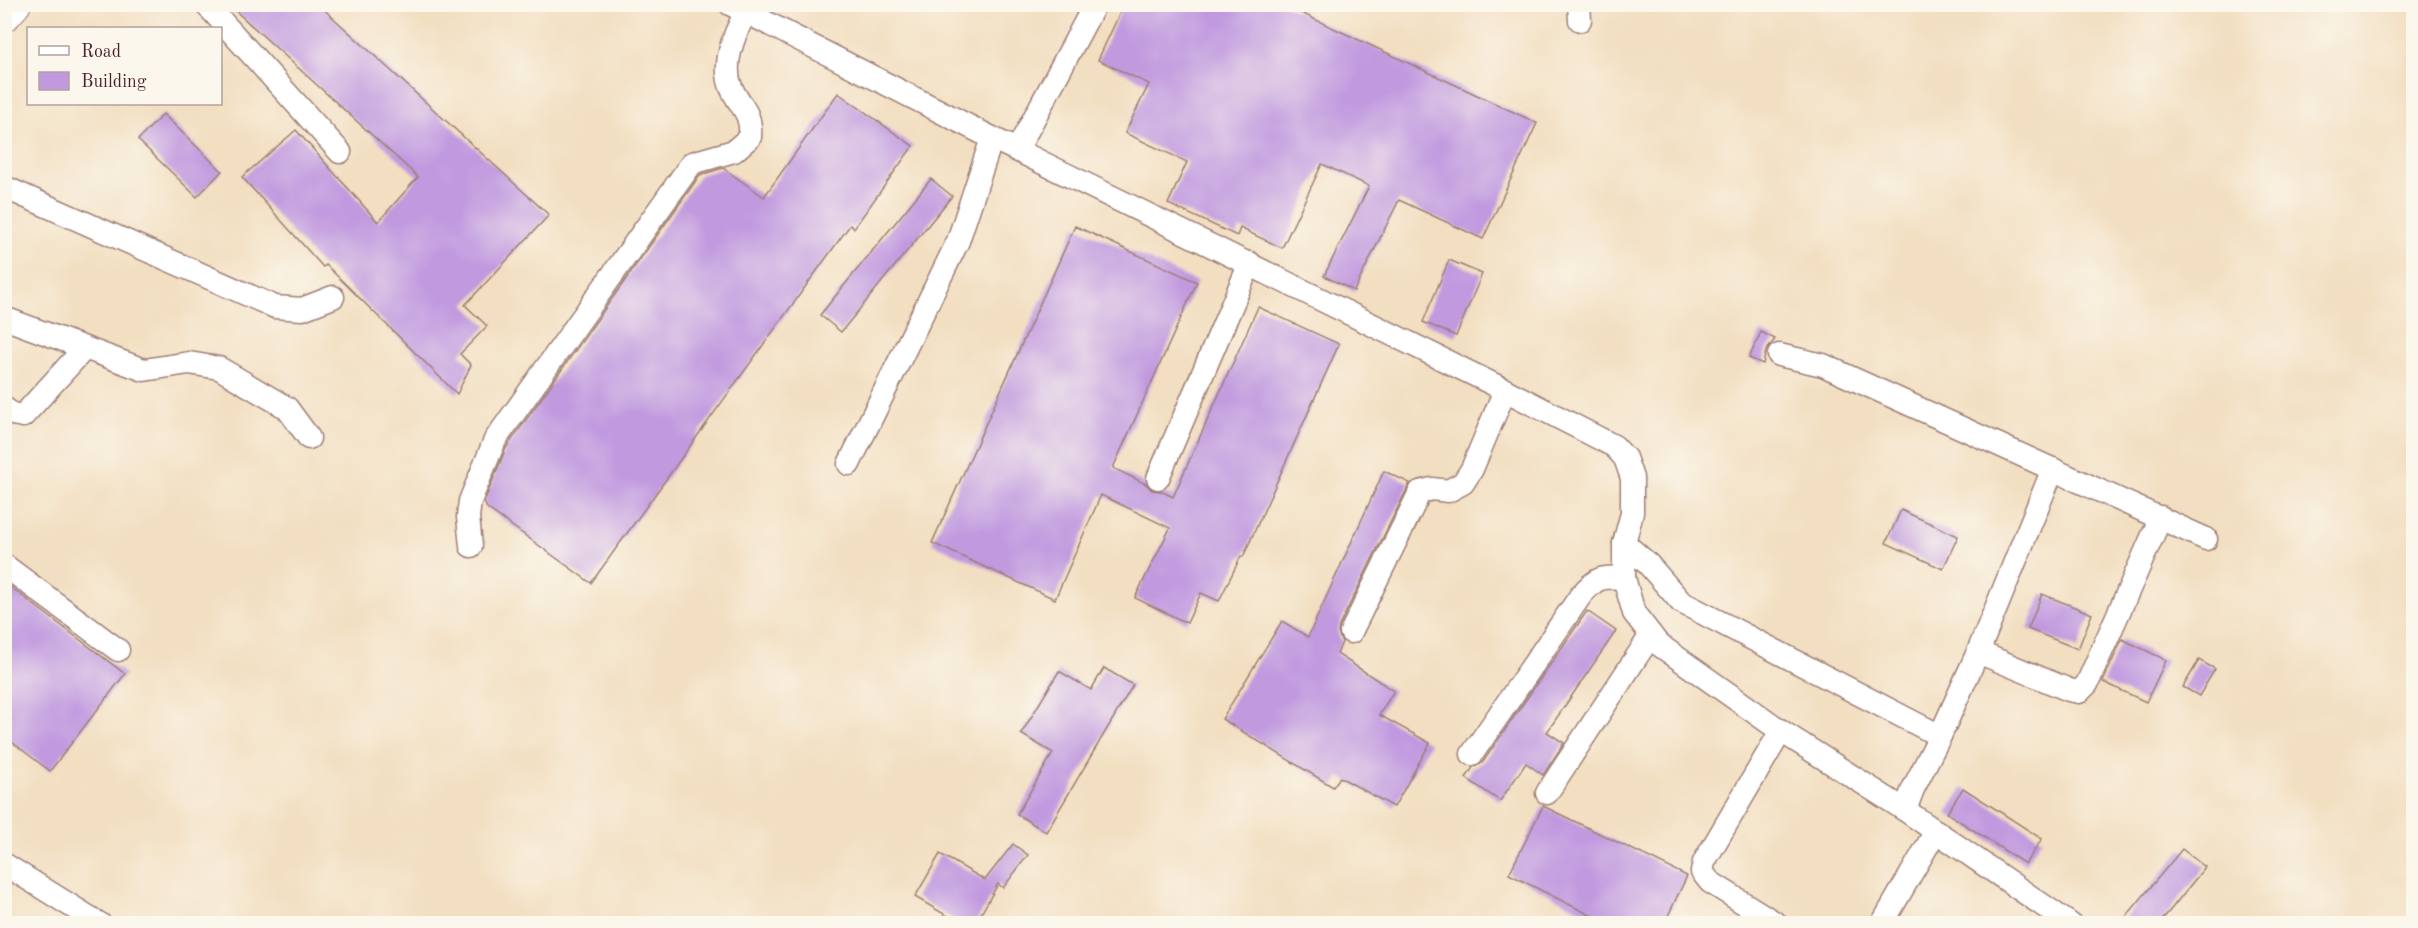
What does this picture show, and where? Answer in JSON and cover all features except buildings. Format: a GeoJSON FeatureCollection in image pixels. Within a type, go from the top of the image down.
{"type":"FeatureCollection","features":[{"type":"Feature","properties":{"kind":"highway"},"geometry":{"type":"LineString","coordinates":[[4,15],[14,4]]}},
{"type":"Feature","properties":{"kind":"street"},"geometry":{"type":"LineString","coordinates":[[206,4],[340,152]]}},
{"type":"Feature","properties":{"kind":"street"},"geometry":{"type":"LineString","coordinates":[[1017,150],[1095,4]]}},
{"type":"Feature","properties":{"kind":"street"},"geometry":{"type":"LineString","coordinates":[[471,546],[468,517],[470,501],[495,440],[693,164],[734,152],[750,137],[751,121],[730,85],[728,68],[743,7],[992,138],[1250,263],[1614,446],[1625,458],[1632,478],[1632,513],[1624,543],[1624,578],[1635,613],[1658,644],[1781,731],[1905,810],[2070,924]]}},
{"type":"Feature","properties":{"kind":"street"},"geometry":{"type":"LineString","coordinates":[[849,464],[958,241],[992,138]]}},
{"type":"Feature","properties":{"kind":"street"},"geometry":{"type":"LineString","coordinates":[[4,187],[275,307],[302,309],[333,297]]}},
{"type":"Feature","properties":{"kind":"street"},"geometry":{"type":"LineString","coordinates":[[1158,478],[1250,263]]}},
{"type":"Feature","properties":{"kind":"street"},"geometry":{"type":"LineString","coordinates":[[4,318],[144,370],[189,363],[219,368],[287,408],[309,438]]}},
{"type":"Feature","properties":{"kind":"street"},"geometry":{"type":"LineString","coordinates":[[4,408],[12,414],[23,416],[84,349]]}},
{"type":"Feature","properties":{"kind":"street"},"geometry":{"type":"LineString","coordinates":[[1779,355],[1823,365],[2206,539]]}},
{"type":"Feature","properties":{"kind":"street"},"geometry":{"type":"LineString","coordinates":[[1351,632],[1420,492],[1432,489],[1448,491],[1463,483],[1472,469],[1505,390]]}},
{"type":"Feature","properties":{"kind":"street"},"geometry":{"type":"LineString","coordinates":[[1905,810],[1978,652],[2052,469]]}},
{"type":"Feature","properties":{"kind":"street"},"geometry":{"type":"LineString","coordinates":[[1978,652],[2069,690],[2079,692],[2087,684],[2160,517]]}},
{"type":"Feature","properties":{"kind":"street"},"geometry":{"type":"LineString","coordinates":[[1624,543],[1648,564],[1681,603],[1940,736]]}},
{"type":"Feature","properties":{"kind":"street"},"geometry":{"type":"LineString","coordinates":[[4,565],[118,650]]}},
{"type":"Feature","properties":{"kind":"street"},"geometry":{"type":"LineString","coordinates":[[1472,754],[1581,595],[1594,580],[1608,576],[1624,578]]}},
{"type":"Feature","properties":{"kind":"street"},"geometry":{"type":"LineString","coordinates":[[1547,793],[1651,635]]}},
{"type":"Feature","properties":{"kind":"street"},"geometry":{"type":"LineString","coordinates":[[1777,924],[1710,882],[1702,872],[1704,862],[1781,731]]}},
{"type":"Feature","properties":{"kind":"street"},"geometry":{"type":"LineString","coordinates":[[1882,924],[1936,831]]}},
{"type":"Feature","properties":{"kind":"street"},"geometry":{"type":"LineString","coordinates":[[4,864],[100,924]]}}]}
